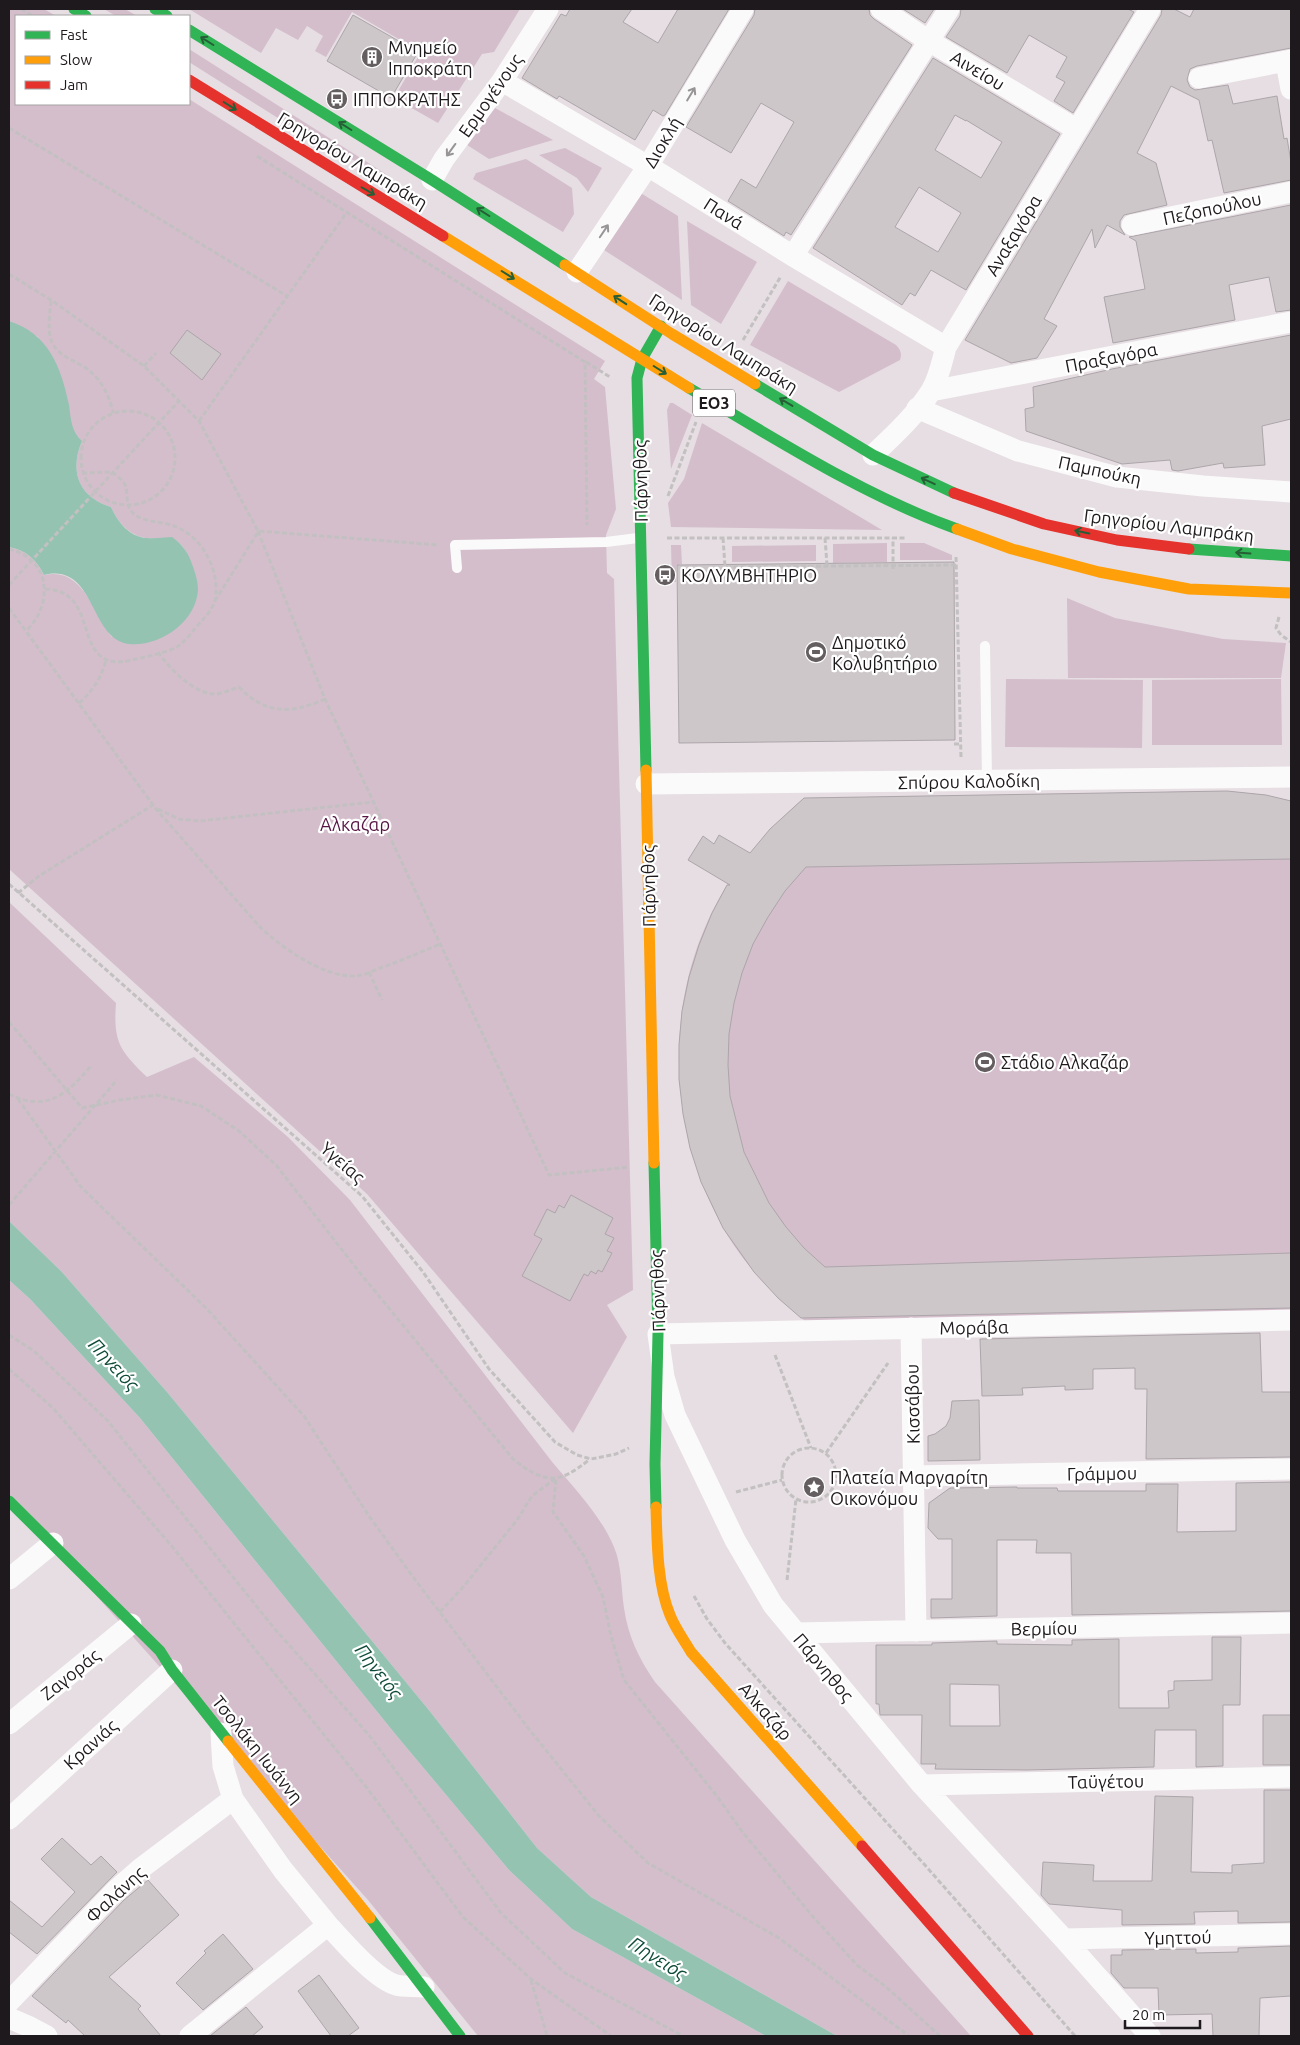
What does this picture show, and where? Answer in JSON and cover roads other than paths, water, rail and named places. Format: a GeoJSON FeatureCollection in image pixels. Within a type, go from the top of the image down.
{"type":"FeatureCollection","features":[{"type":"Feature","properties":{"kind":"street","name":"Ερμογένους"},"geometry":{"type":"LineString","coordinates":[[432,180],[444,160],[502,81],[548,9]]}},
{"type":"Feature","properties":{"kind":"street","name":"Διοκλή"},"geometry":{"type":"LineString","coordinates":[[575,276],[648,166],[743,9]]}},
{"type":"Feature","properties":{"kind":"street","name":"Αινείου"},"geometry":{"type":"LineString","coordinates":[[880,9],[929,41],[1076,129]]}},
{"type":"Feature","properties":{"kind":"street"},"geometry":{"type":"LineString","coordinates":[[793,256],[948,9]]}},
{"type":"Feature","properties":{"kind":"street","name":"Αναξαγόρα"},"geometry":{"type":"LineString","coordinates":[[873,455],[890,439],[931,391],[940,370],[946,347],[1150,9]]}},
{"type":"Feature","properties":{"kind":"street","name":"Γρηγορίου Λαμπράκη"},"geometry":{"type":"LineString","coordinates":[[190,31],[432,180],[575,276],[873,455],[971,500],[1044,524],[1116,540],[1200,550],[1291,556]]}},
{"type":"Feature","properties":{"kind":"street"},"geometry":{"type":"LineString","coordinates":[[1199,78],[1288,61],[1291,89]]}},
{"type":"Feature","properties":{"kind":"street","name":"Γρηγορίου Λαμπράκη"},"geometry":{"type":"LineString","coordinates":[[190,81],[354,183],[559,301],[642,359],[849,481],[891,502],[968,533],[1055,562],[1156,584],[1210,591],[1291,593]]}},
{"type":"Feature","properties":{"kind":"street","name":"Πανά"},"geometry":{"type":"LineString","coordinates":[[502,81],[648,166],[793,256],[946,347]]}},
{"type":"Feature","properties":{"kind":"street","name":"Πεζοπούλου"},"geometry":{"type":"LineString","coordinates":[[1132,225],[1291,192]]}},
{"type":"Feature","properties":{"kind":"street","name":"Πραξαγόρα"},"geometry":{"type":"LineString","coordinates":[[931,391],[1291,322]]}},
{"type":"Feature","properties":{"kind":"street"},"geometry":{"type":"LineString","coordinates":[[642,359],[661,326]]}},
{"type":"Feature","properties":{"kind":"street","name":"Πάρνηθος"},"geometry":{"type":"LineString","coordinates":[[642,359],[638,378],[658,1334],[664,1377],[675,1415],[735,1540],[773,1605],[922,1785],[1064,1939],[1150,2036]]}},
{"type":"Feature","properties":{"kind":"street","name":"Παμπούκη"},"geometry":{"type":"LineString","coordinates":[[917,408],[1018,451],[1117,478],[1291,492]]}},
{"type":"Feature","properties":{"kind":"street","name":"Σπύρου Καλοδίκη"},"geometry":{"type":"LineString","coordinates":[[646,784],[1291,778]]}},
{"type":"Feature","properties":{"kind":"street","name":"Μοράβα"},"geometry":{"type":"LineString","coordinates":[[658,1334],[1291,1320]]}},
{"type":"Feature","properties":{"kind":"street","name":"Κισσάβου"},"geometry":{"type":"LineString","coordinates":[[911,1328],[904,1478],[916,1631]]}},
{"type":"Feature","properties":{"kind":"street","name":"Αλκαζάρ"},"geometry":{"type":"LineString","coordinates":[[658,1334],[655,1464],[657,1542],[664,1594],[670,1615],[676,1627],[691,1652],[1028,2036]]}},
{"type":"Feature","properties":{"kind":"street","name":"Γράμμου"},"geometry":{"type":"LineString","coordinates":[[904,1478],[1291,1469]]}},
{"type":"Feature","properties":{"kind":"street","name":"Τσολάκη Ιωάννη"},"geometry":{"type":"LineString","coordinates":[[9,1501],[53,1542],[131,1624],[160,1651],[172,1670],[221,1733],[346,1888],[460,2036]]}},
{"type":"Feature","properties":{"kind":"street"},"geometry":{"type":"LineString","coordinates":[[9,1579],[53,1542]]}},
{"type":"Feature","properties":{"kind":"street","name":"Βερμίου"},"geometry":{"type":"LineString","coordinates":[[796,1633],[1291,1623]]}},
{"type":"Feature","properties":{"kind":"street","name":"Ζαγοράς"},"geometry":{"type":"LineString","coordinates":[[9,1724],[131,1624]]}},
{"type":"Feature","properties":{"kind":"street","name":"Κρανιάς"},"geometry":{"type":"LineString","coordinates":[[9,1818],[172,1670]]}},
{"type":"Feature","properties":{"kind":"street"},"geometry":{"type":"LineString","coordinates":[[221,1733],[223,1766],[234,1799],[283,1870],[328,1925],[385,1980],[396,1985],[424,1987]]}},
{"type":"Feature","properties":{"kind":"street","name":"Ταϋγέτου"},"geometry":{"type":"LineString","coordinates":[[922,1785],[1291,1777]]}},
{"type":"Feature","properties":{"kind":"street","name":"Φαλάνης"},"geometry":{"type":"LineString","coordinates":[[9,2002],[115,1891],[154,1858],[234,1799]]}},
{"type":"Feature","properties":{"kind":"street"},"geometry":{"type":"LineString","coordinates":[[190,2036],[328,1925]]}},
{"type":"Feature","properties":{"kind":"street","name":"Υμηττού"},"geometry":{"type":"LineString","coordinates":[[1064,1939],[1291,1934]]}},
{"type":"Feature","properties":{"kind":"street"},"geometry":{"type":"LineString","coordinates":[[9,2018],[30,2026],[47,2036]]}},
{"type":"Feature","properties":{"kind":"lane"},"geometry":{"type":"LineString","coordinates":[[457,568],[455,545],[587,543],[641,538]]}},
{"type":"Feature","properties":{"kind":"lane"},"geometry":{"type":"LineString","coordinates":[[985,646],[987,780]]}},
{"type":"Feature","properties":{"kind":"water"},"geometry":{"type":"Polygon","coordinates":[[[9,321],[34,334],[43,343],[57,365],[66,391],[72,424],[82,441],[78,452],[77,473],[84,490],[100,503],[111,507],[117,518],[130,532],[147,538],[172,537],[182,545],[189,556],[197,583],[196,602],[183,622],[164,637],[141,644],[129,644],[116,639],[106,630],[83,590],[74,580],[61,574],[44,575],[38,564],[30,556],[21,550],[9,547],[9,321]]]}},
{"type":"Feature","properties":{"kind":"water","name":"Πηνειός"},"geometry":{"type":"Polygon","coordinates":[[[9,1221],[61,1271],[167,1392],[428,1709],[537,1848],[591,1897],[837,2036],[766,2036],[572,1929],[509,1870],[396,1735],[140,1418],[30,1299],[9,1280],[9,1221]]]}},
{"type":"Feature","properties":{"kind":"place","name":"Μνημείο Ιπποκράτη"},"geometry":{"type":"Point","coordinates":[372,57]}},
{"type":"Feature","properties":{"kind":"place","name":"ΙΠΠΟΚΡΑΤΗΣ"},"geometry":{"type":"Point","coordinates":[337,99]}},
{"type":"Feature","properties":{"kind":"place","name":"ΚΟΛΥΜΒΗΤΗΡΙΟ"},"geometry":{"type":"Point","coordinates":[665,575]}},
{"type":"Feature","properties":{"kind":"place","name":"Δημοτικό Κολυβητήριο"},"geometry":{"type":"Point","coordinates":[816,652]}},
{"type":"Feature","properties":{"kind":"place","name":"Στάδιο Αλκαζάρ"},"geometry":{"type":"Point","coordinates":[985,1062]}},
{"type":"Feature","properties":{"kind":"place","name":"Πλατεία Μαργαρίτη Οικονόμου"},"geometry":{"type":"Point","coordinates":[814,1487]}}]}
